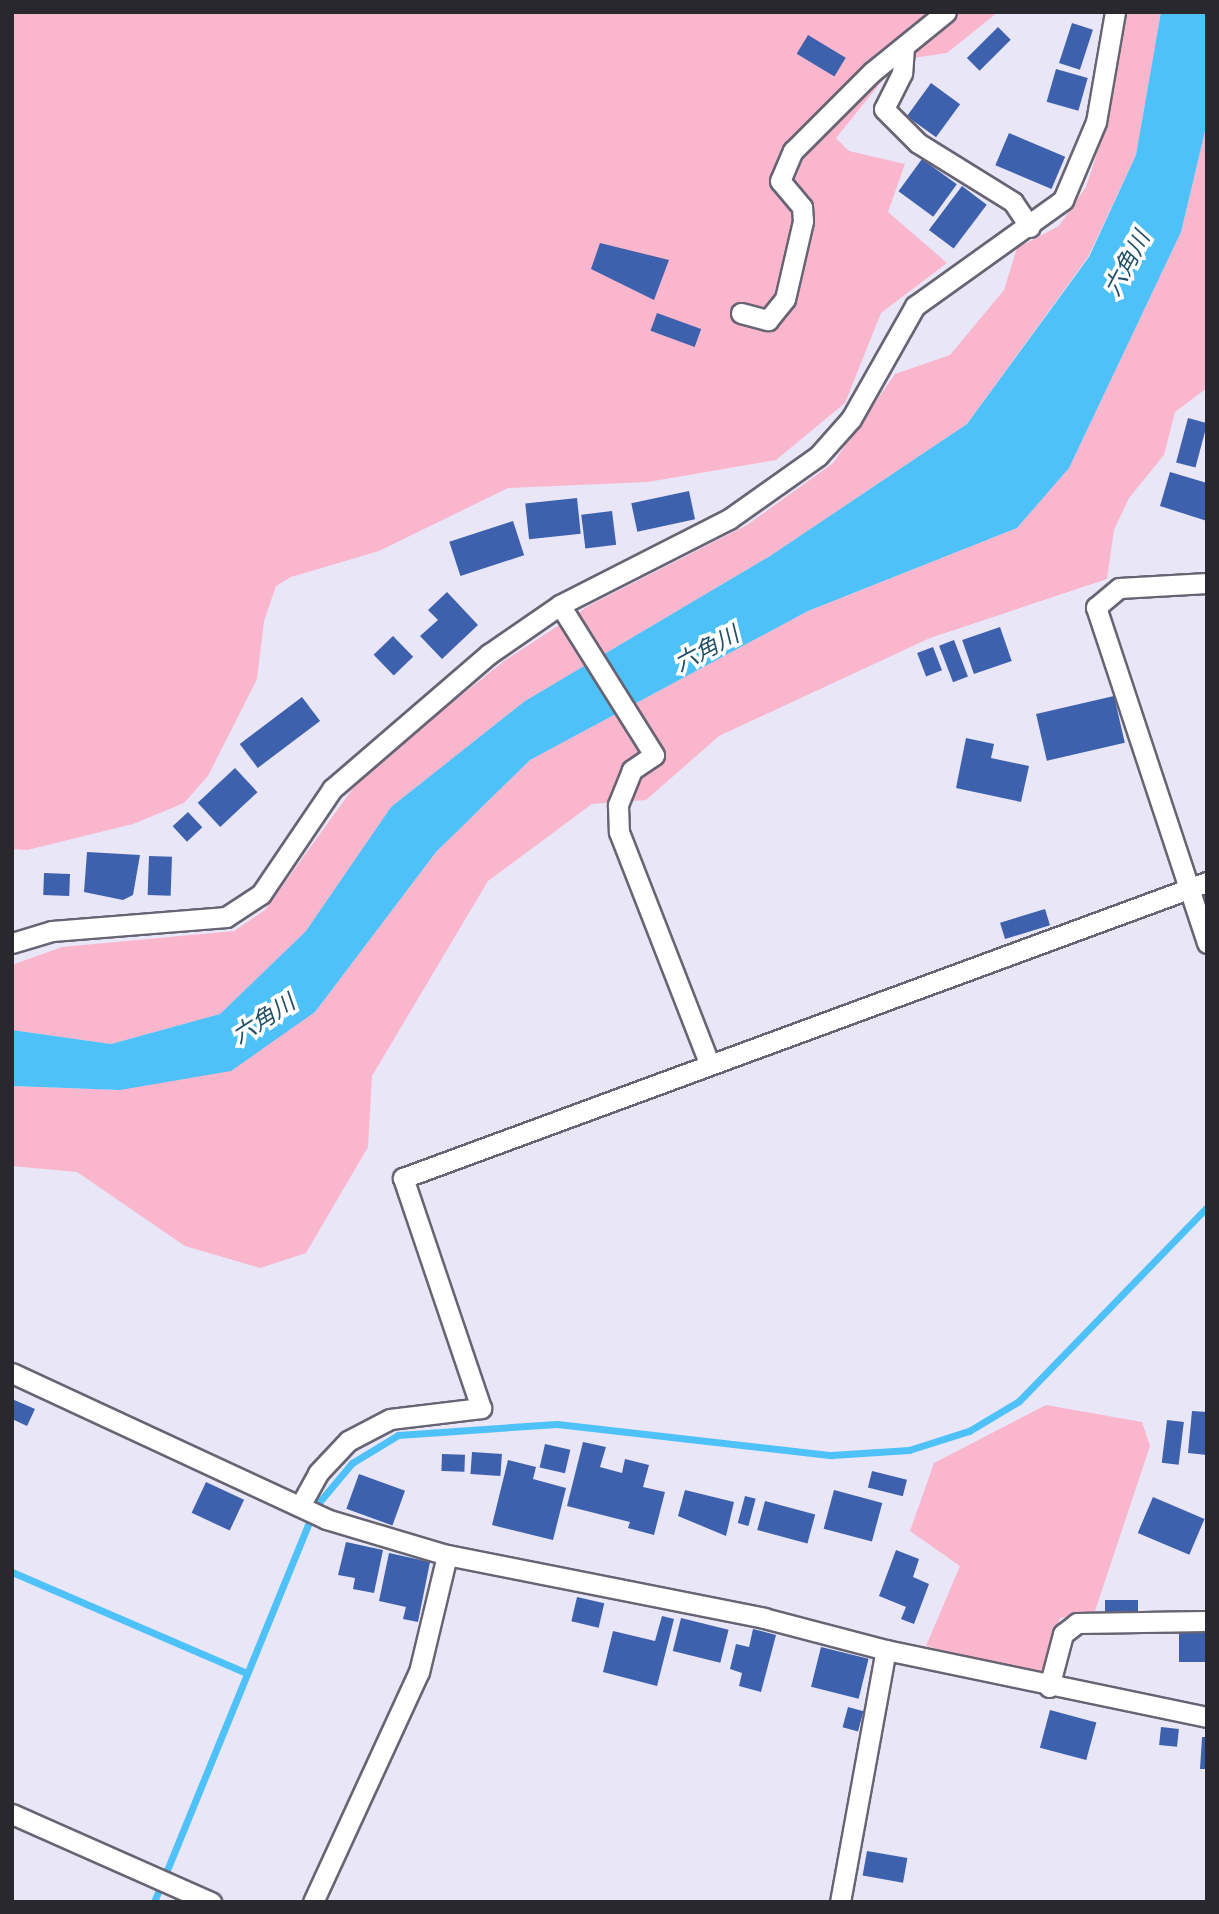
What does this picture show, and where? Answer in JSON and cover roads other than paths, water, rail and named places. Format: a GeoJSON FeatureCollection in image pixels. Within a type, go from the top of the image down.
{"type":"FeatureCollection","features":[{"type":"Feature","properties":{"kind":"street"},"geometry":{"type":"LineString","coordinates":[[741,313],[768,320],[785,299],[803,221],[802,207],[780,181],[793,150],[904,47],[946,12]]}},
{"type":"Feature","properties":{"kind":"street"},"geometry":{"type":"LineString","coordinates":[[12,943],[52,931],[226,917],[261,894],[332,789],[370,752],[563,611],[729,519],[818,456],[851,419],[915,306],[987,250],[1030,227],[1063,200],[1096,122],[1115,12]]}},
{"type":"Feature","properties":{"kind":"street"},"geometry":{"type":"LineString","coordinates":[[904,47],[902,73],[884,109],[918,144],[1013,202],[1030,227]]}},
{"type":"Feature","properties":{"kind":"street"},"geometry":{"type":"LineString","coordinates":[[1207,583],[1119,588],[1097,607],[1187,889],[1207,943]]}},
{"type":"Feature","properties":{"kind":"street"},"geometry":{"type":"LineString","coordinates":[[563,611],[643,745],[654,755],[632,771],[618,805],[619,832],[709,1063]]}},
{"type":"Feature","properties":{"kind":"street"},"geometry":{"type":"LineString","coordinates":[[300,1506],[348,1441],[390,1419],[481,1408],[403,1178],[709,1063],[1207,882]]}},
{"type":"Feature","properties":{"kind":"street"},"geometry":{"type":"LineString","coordinates":[[12,1373],[326,1519],[447,1555],[764,1618],[886,1650],[1049,1687],[1207,1717]]}},
{"type":"Feature","properties":{"kind":"street"},"geometry":{"type":"LineString","coordinates":[[313,1902],[419,1672],[447,1555]]}},
{"type":"Feature","properties":{"kind":"street"},"geometry":{"type":"LineString","coordinates":[[1049,1687],[1063,1634],[1077,1623],[1207,1621]]}},
{"type":"Feature","properties":{"kind":"street"},"geometry":{"type":"LineString","coordinates":[[840,1902],[886,1650]]}},
{"type":"Feature","properties":{"kind":"street"},"geometry":{"type":"LineString","coordinates":[[12,1814],[211,1902]]}},
{"type":"Feature","properties":{"kind":"water","name":"六角川"},"geometry":{"type":"Polygon","coordinates":[[[1161,12],[1207,12],[1207,123],[1181,232],[1069,468],[1017,528],[808,611],[530,760],[436,852],[315,1012],[231,1071],[120,1090],[12,1086],[12,1030],[111,1044],[220,1014],[306,931],[391,807],[525,701],[770,556],[967,424],[1089,257],[1136,155],[1161,12]]]}},
{"type":"Feature","properties":{"kind":"waterway"},"geometry":{"type":"LineString","coordinates":[[154,1902],[316,1506],[352,1463],[398,1435],[557,1424],[831,1455],[909,1450],[969,1431],[1019,1401],[1207,1207]]}},
{"type":"Feature","properties":{"kind":"waterway"},"geometry":{"type":"LineString","coordinates":[[12,1572],[247,1673]]}}]}
